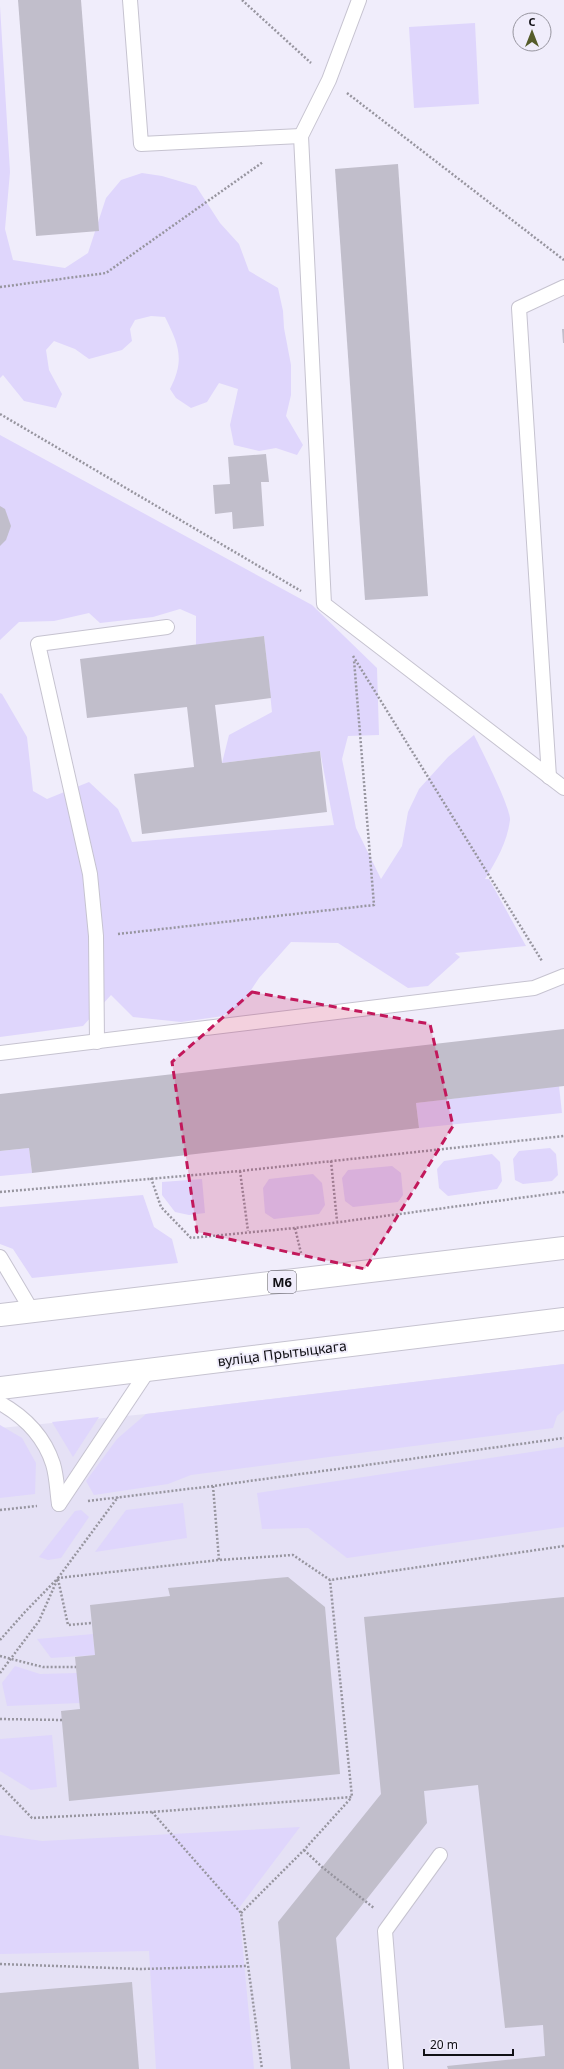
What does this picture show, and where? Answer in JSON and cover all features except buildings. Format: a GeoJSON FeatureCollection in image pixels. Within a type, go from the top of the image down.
{"type":"FeatureCollection","features":[{"type":"Feature","properties":{"kind":"main road","name":"М6"},"geometry":{"type":"LineString","coordinates":[[0,1315],[564,1248]]}},
{"type":"Feature","properties":{"kind":"main road","name":"вуліца Прытыцкага"},"geometry":{"type":"LineString","coordinates":[[0,1388],[564,1319]]}},
{"type":"Feature","properties":{"kind":"lane"},"geometry":{"type":"LineString","coordinates":[[130,0],[141,144],[301,136]]}},
{"type":"Feature","properties":{"kind":"lane"},"geometry":{"type":"LineString","coordinates":[[359,0],[329,80],[301,136],[324,604],[564,788]]}},
{"type":"Feature","properties":{"kind":"lane"},"geometry":{"type":"LineString","coordinates":[[549,778],[519,308],[564,287]]}},
{"type":"Feature","properties":{"kind":"lane"},"geometry":{"type":"LineString","coordinates":[[97,1042],[96,936],[90,874],[38,644],[167,627]]}},
{"type":"Feature","properties":{"kind":"lane"},"geometry":{"type":"LineString","coordinates":[[0,1053],[534,988],[559,978]]}},
{"type":"Feature","properties":{"kind":"lane"},"geometry":{"type":"LineString","coordinates":[[0,1257],[32,1311]]}},
{"type":"Feature","properties":{"kind":"lane"},"geometry":{"type":"LineString","coordinates":[[59,1504],[149,1369]]}},
{"type":"Feature","properties":{"kind":"lane"},"geometry":{"type":"LineString","coordinates":[[0,1403],[14,1411],[38,1432],[53,1465],[59,1504]]}},
{"type":"Feature","properties":{"kind":"lane"},"geometry":{"type":"LineString","coordinates":[[396,2069],[385,1931],[440,1855]]}},
{"type":"Feature","properties":{"kind":"path"},"geometry":{"type":"LineString","coordinates":[[242,0],[329,80],[564,260]]}},
{"type":"Feature","properties":{"kind":"path"},"geometry":{"type":"LineString","coordinates":[[0,287],[106,273],[268,158]]}},
{"type":"Feature","properties":{"kind":"path"},"geometry":{"type":"LineString","coordinates":[[0,414],[324,604]]}},
{"type":"Feature","properties":{"kind":"path"},"geometry":{"type":"LineString","coordinates":[[350,651],[559,978]]}},
{"type":"Feature","properties":{"kind":"path"},"geometry":{"type":"LineString","coordinates":[[96,936],[374,905],[354,658]]}},
{"type":"Feature","properties":{"kind":"path"},"geometry":{"type":"LineString","coordinates":[[0,1192],[240,1171],[564,1136]]}},
{"type":"Feature","properties":{"kind":"path"},"geometry":{"type":"LineString","coordinates":[[331,1161],[337,1221]]}},
{"type":"Feature","properties":{"kind":"path"},"geometry":{"type":"LineString","coordinates":[[240,1171],[248,1231]]}},
{"type":"Feature","properties":{"kind":"path"},"geometry":{"type":"LineString","coordinates":[[151,1178],[160,1207],[191,1238],[248,1231],[296,1228],[337,1221],[564,1192]]}},
{"type":"Feature","properties":{"kind":"path"},"geometry":{"type":"LineString","coordinates":[[0,1510],[213,1486],[564,1438]]}},
{"type":"Feature","properties":{"kind":"path"},"geometry":{"type":"LineString","coordinates":[[213,1486],[219,1560]]}},
{"type":"Feature","properties":{"kind":"path"},"geometry":{"type":"LineString","coordinates":[[0,1640],[58,1578],[118,1497]]}},
{"type":"Feature","properties":{"kind":"path"},"geometry":{"type":"LineString","coordinates":[[58,1578],[219,1560],[293,1555],[330,1580],[564,1546]]}},
{"type":"Feature","properties":{"kind":"path"},"geometry":{"type":"LineString","coordinates":[[58,1578],[68,1625],[92,1623]]}},
{"type":"Feature","properties":{"kind":"path"},"geometry":{"type":"LineString","coordinates":[[0,1673],[39,1621],[58,1578]]}},
{"type":"Feature","properties":{"kind":"path"},"geometry":{"type":"LineString","coordinates":[[241,1913],[304,1850],[352,1797],[330,1580]]}},
{"type":"Feature","properties":{"kind":"path"},"geometry":{"type":"LineString","coordinates":[[0,1656],[10,1660],[43,1667],[76,1667]]}},
{"type":"Feature","properties":{"kind":"path"},"geometry":{"type":"LineString","coordinates":[[0,1719],[62,1720]]}},
{"type":"Feature","properties":{"kind":"path"},"geometry":{"type":"LineString","coordinates":[[0,1785],[32,1818],[152,1812],[352,1797]]}},
{"type":"Feature","properties":{"kind":"path"},"geometry":{"type":"LineString","coordinates":[[152,1812],[241,1913],[262,2069]]}},
{"type":"Feature","properties":{"kind":"path"},"geometry":{"type":"LineString","coordinates":[[304,1850],[322,1867],[392,1921]]}},
{"type":"Feature","properties":{"kind":"path"},"geometry":{"type":"LineString","coordinates":[[0,1964],[141,1969],[247,1966]]}},
{"type":"Feature","properties":{"kind":"highlighted area"},"geometry":{"type":"Polygon","coordinates":[[[252,992],[430,1024],[453,1126],[365,1269],[197,1232],[172,1062],[252,992]]]}},
{"type":"Feature","properties":{"kind":"shaded area"},"geometry":{"type":"Polygon","coordinates":[[[0,6],[10,172],[5,229],[13,260],[65,268],[88,253],[106,198],[121,180],[142,173],[162,176],[196,186],[220,223],[239,244],[249,271],[278,288],[291,365],[291,395],[286,416],[303,445],[297,455],[276,448],[259,451],[234,445],[230,425],[238,389],[219,383],[207,402],[191,408],[176,398],[170,389],[178,369],[179,361],[177,344],[165,317],[151,316],[135,320],[130,329],[132,341],[122,350],[89,359],[75,349],[54,341],[46,350],[49,370],[62,394],[56,408],[24,401],[3,375],[0,378],[0,6]]]}},
{"type":"Feature","properties":{"kind":"shaded area"},"geometry":{"type":"Polygon","coordinates":[[[475,23],[479,104],[414,108],[409,27],[475,23]]]}},
{"type":"Feature","properties":{"kind":"shaded area"},"geometry":{"type":"Polygon","coordinates":[[[0,435],[312,605],[377,668],[379,735],[348,736],[342,759],[356,828],[381,879],[402,846],[408,812],[419,789],[448,757],[474,735],[501,792],[510,820],[504,844],[485,879],[489,879],[526,946],[455,953],[460,957],[428,986],[408,988],[338,943],[291,942],[259,978],[241,1005],[223,1016],[181,1022],[133,1017],[111,995],[83,1026],[0,1037],[0,693],[27,737],[33,791],[47,799],[89,782],[118,809],[132,842],[334,825],[320,751],[222,763],[229,735],[272,712],[264,636],[196,645],[196,616],[180,609],[153,617],[100,623],[89,613],[54,621],[19,622],[0,640],[0,435]]]}},
{"type":"Feature","properties":{"kind":"shaded area"},"geometry":{"type":"Polygon","coordinates":[[[559,1086],[562,1113],[419,1128],[416,1103],[559,1086]]]}},
{"type":"Feature","properties":{"kind":"shaded area"},"geometry":{"type":"Polygon","coordinates":[[[29,1148],[32,1173],[0,1176],[0,1151],[29,1148]]]}},
{"type":"Feature","properties":{"kind":"shaded area"},"geometry":{"type":"Polygon","coordinates":[[[550,1148],[556,1154],[558,1175],[552,1181],[523,1184],[515,1180],[513,1159],[519,1151],[550,1148]]]}},
{"type":"Feature","properties":{"kind":"shaded area"},"geometry":{"type":"Polygon","coordinates":[[[492,1154],[500,1162],[502,1181],[497,1189],[448,1196],[439,1188],[437,1169],[444,1161],[492,1154]]]}},
{"type":"Feature","properties":{"kind":"shaded area"},"geometry":{"type":"Polygon","coordinates":[[[392,1166],[401,1173],[403,1195],[398,1202],[353,1207],[345,1201],[342,1178],[348,1170],[392,1166]]]}},
{"type":"Feature","properties":{"kind":"shaded area"},"geometry":{"type":"Polygon","coordinates":[[[313,1174],[322,1183],[325,1205],[319,1214],[274,1219],[265,1213],[263,1188],[269,1179],[313,1174]]]}},
{"type":"Feature","properties":{"kind":"shaded area"},"geometry":{"type":"Polygon","coordinates":[[[202,1179],[205,1213],[189,1215],[175,1212],[162,1195],[162,1182],[202,1179]]]}},
{"type":"Feature","properties":{"kind":"shaded area"},"geometry":{"type":"Polygon","coordinates":[[[143,1195],[154,1227],[172,1239],[178,1263],[32,1278],[13,1249],[0,1244],[0,1207],[143,1195]]]}},
{"type":"Feature","properties":{"kind":"shaded area"},"geometry":{"type":"Polygon","coordinates":[[[564,1364],[564,2069],[0,2069],[0,1428],[146,1414],[564,1364]]]}},
{"type":"Feature","properties":{"kind":"shaded area"},"geometry":{"type":"Polygon","coordinates":[[[564,1364],[564,1410],[557,1416],[553,1428],[191,1475],[168,1484],[94,1495],[86,1481],[117,1439],[146,1414],[564,1364]]]}},
{"type":"Feature","properties":{"kind":"shaded area"},"geometry":{"type":"Polygon","coordinates":[[[99,1417],[73,1457],[52,1422],[99,1417]]]}},
{"type":"Feature","properties":{"kind":"shaded area"},"geometry":{"type":"Polygon","coordinates":[[[0,1425],[22,1438],[36,1463],[35,1494],[0,1498],[0,1425]]]}},
{"type":"Feature","properties":{"kind":"shaded area"},"geometry":{"type":"Polygon","coordinates":[[[564,1447],[564,1527],[347,1558],[308,1528],[262,1529],[257,1493],[564,1447]]]}},
{"type":"Feature","properties":{"kind":"shaded area"},"geometry":{"type":"Polygon","coordinates":[[[183,1503],[187,1538],[95,1552],[126,1510],[183,1503]]]}},
{"type":"Feature","properties":{"kind":"shaded area"},"geometry":{"type":"Polygon","coordinates":[[[81,1510],[89,1517],[61,1558],[48,1560],[39,1557],[75,1511],[81,1510]]]}},
{"type":"Feature","properties":{"kind":"shaded area"},"geometry":{"type":"Polygon","coordinates":[[[93,1634],[95,1655],[51,1658],[37,1639],[93,1634]]]}},
{"type":"Feature","properties":{"kind":"shaded area"},"geometry":{"type":"Polygon","coordinates":[[[15,1666],[40,1674],[77,1673],[80,1703],[7,1706],[2,1683],[15,1666]]]}},
{"type":"Feature","properties":{"kind":"shaded area"},"geometry":{"type":"Polygon","coordinates":[[[52,1735],[57,1787],[31,1790],[0,1771],[0,1739],[52,1735]]]}},
{"type":"Feature","properties":{"kind":"shaded area"},"geometry":{"type":"Polygon","coordinates":[[[300,1827],[239,1908],[254,2069],[156,2069],[149,1951],[0,1954],[0,1835],[42,1841],[300,1827]]]}}]}
